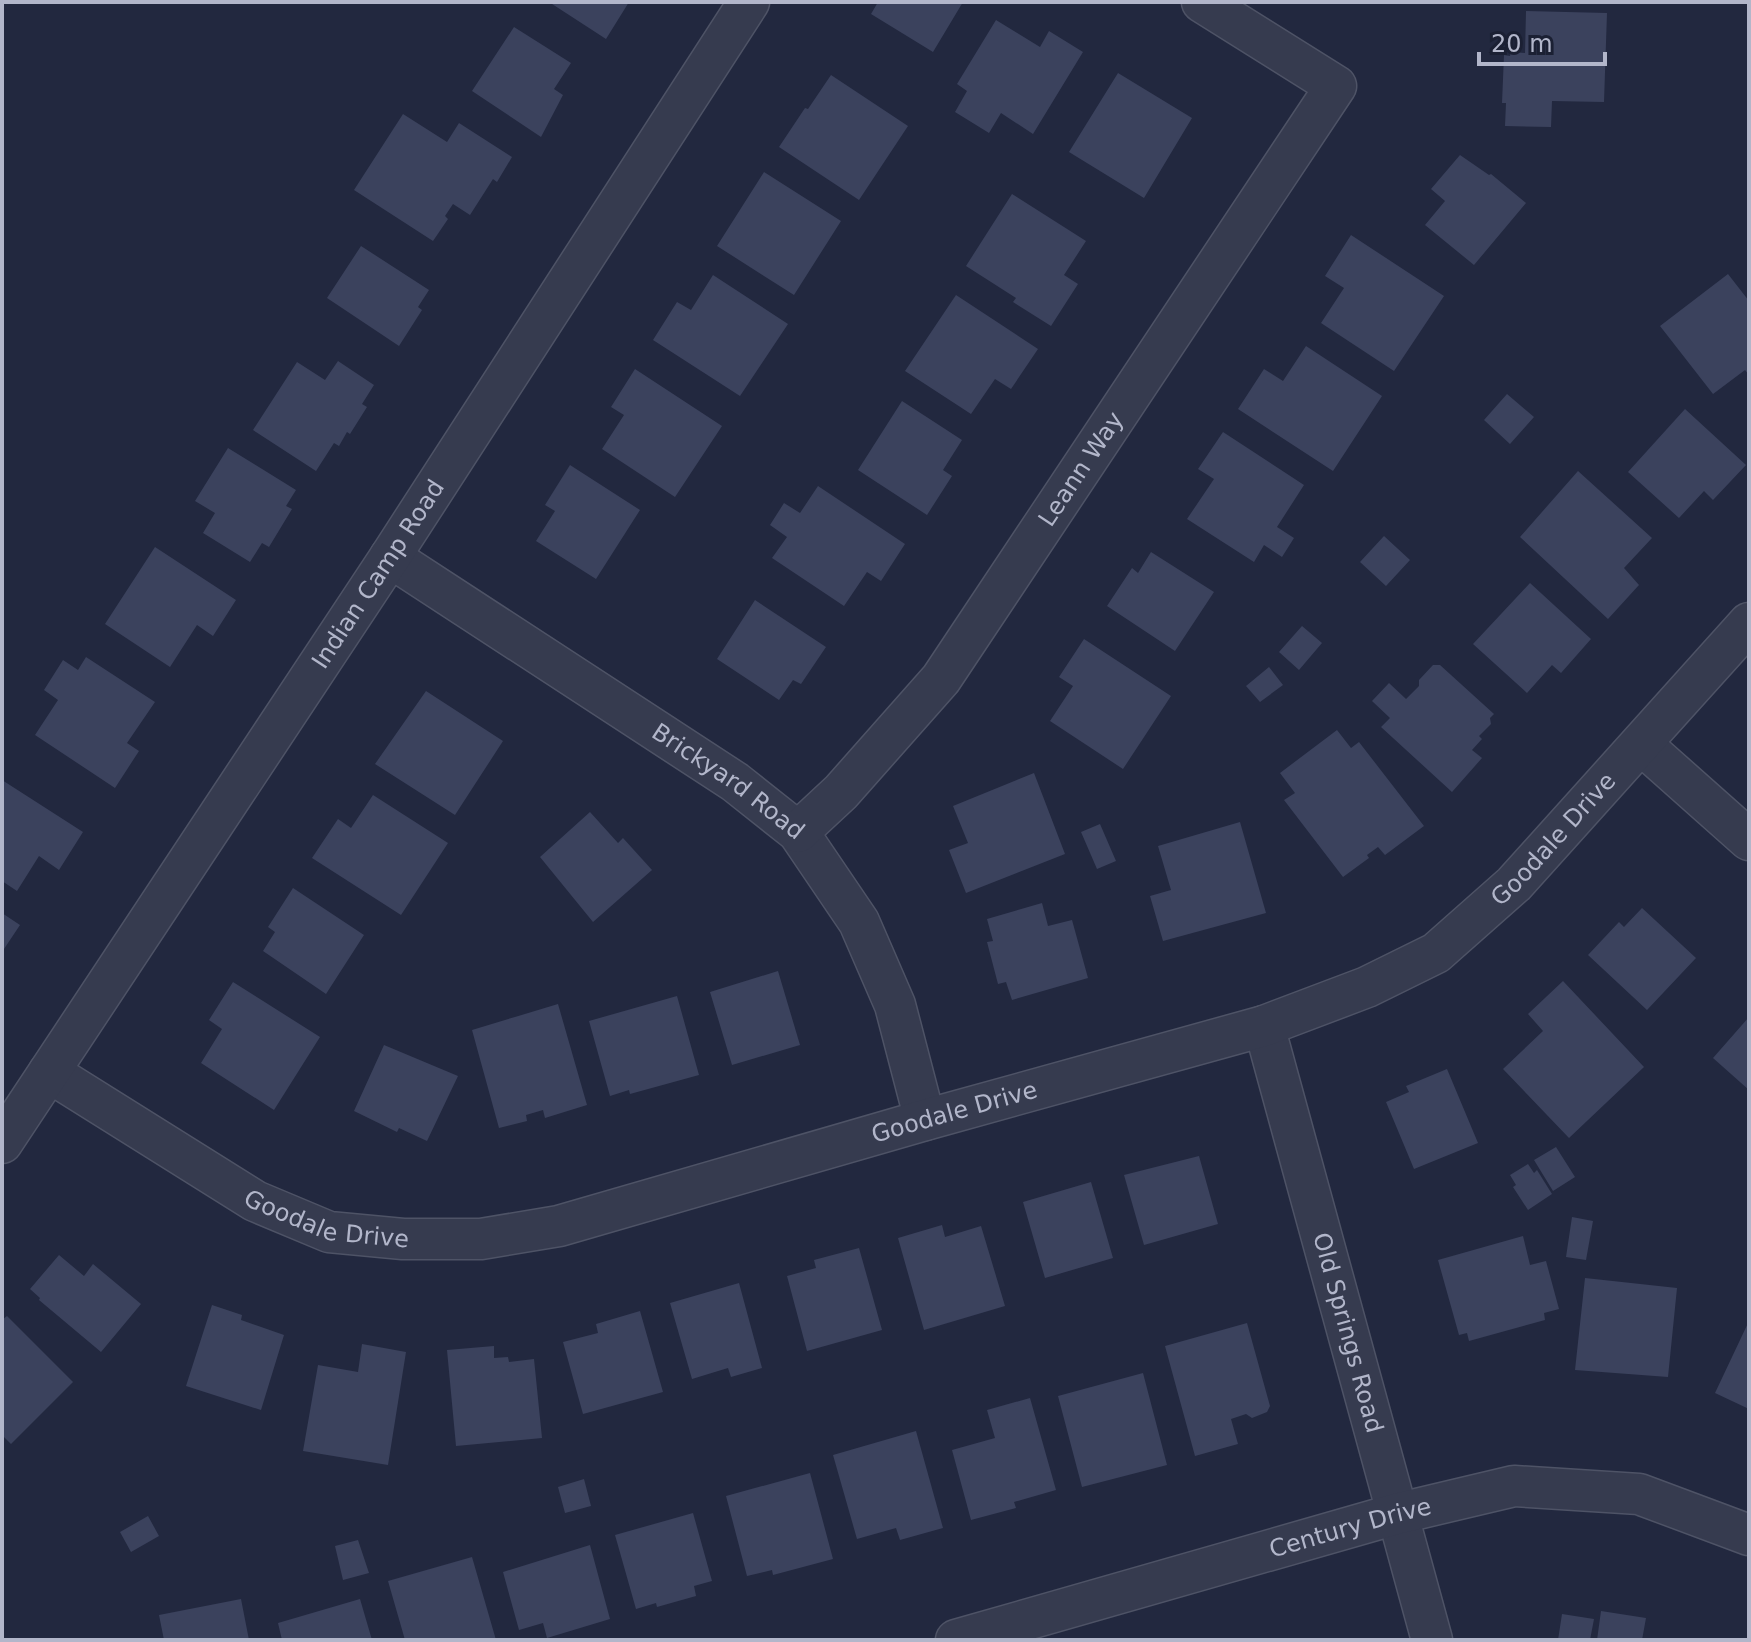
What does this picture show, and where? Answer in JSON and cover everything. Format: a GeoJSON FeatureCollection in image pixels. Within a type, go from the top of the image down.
{"type":"FeatureCollection","features":[{"type":"Feature","properties":{"kind":"street","name":"Indian Camp Road"},"geometry":{"type":"LineString","coordinates":[[2,1143],[390,557],[749,2]]}},
{"type":"Feature","properties":{"kind":"street","name":"Leann Way"},"geometry":{"type":"LineString","coordinates":[[798,832],[841,792],[941,679],[1336,86],[1202,2]]}},
{"type":"Feature","properties":{"kind":"street","name":"Brickyard Road"},"geometry":{"type":"LineString","coordinates":[[390,557],[735,782],[798,832],[859,922],[895,1005],[925,1120]]}},
{"type":"Feature","properties":{"kind":"street","name":"Goodale Drive"},"geometry":{"type":"LineString","coordinates":[[49,1072],[255,1201],[329,1232],[403,1239],[481,1239],[559,1226],[1264,1026],[1367,987],[1436,953],[1514,884],[1749,623]]}},
{"type":"Feature","properties":{"kind":"street"},"geometry":{"type":"LineString","coordinates":[[1641,744],[1749,840]]}},
{"type":"Feature","properties":{"kind":"street","name":"Old Springs Road"},"geometry":{"type":"LineString","coordinates":[[1264,1026],[1432,1640]]}},
{"type":"Feature","properties":{"kind":"street","name":"Century Drive"},"geometry":{"type":"LineString","coordinates":[[956,1640],[1396,1514],[1514,1486],[1639,1494],[1749,1535]]}},
{"type":"Feature","properties":{"kind":"building"},"geometry":{"type":"Polygon","coordinates":[[[549,2],[629,2],[606,39],[549,2]]]}},
{"type":"Feature","properties":{"kind":"building"},"geometry":{"type":"Polygon","coordinates":[[[878,2],[963,2],[933,52],[871,14],[878,2]]]}},
{"type":"Feature","properties":{"kind":"building"},"geometry":{"type":"Polygon","coordinates":[[[1526,11],[1607,13],[1604,102],[1552,101],[1551,127],[1505,126],[1506,103],[1502,103],[1504,55],[1525,53],[1526,11]]]}},
{"type":"Feature","properties":{"kind":"building"},"geometry":{"type":"Polygon","coordinates":[[[996,20],[1040,47],[1049,31],[1083,52],[1033,134],[1001,113],[989,133],[955,112],[967,91],[957,84],[996,20]]]}},
{"type":"Feature","properties":{"kind":"building"},"geometry":{"type":"Polygon","coordinates":[[[514,27],[571,63],[554,89],[563,95],[541,137],[472,91],[514,27]]]}},
{"type":"Feature","properties":{"kind":"building"},"geometry":{"type":"Polygon","coordinates":[[[1118,73],[1192,118],[1144,198],[1069,152],[1118,73]]]}},
{"type":"Feature","properties":{"kind":"building"},"geometry":{"type":"Polygon","coordinates":[[[831,75],[908,126],[859,200],[779,147],[831,75]]]}},
{"type":"Feature","properties":{"kind":"building"},"geometry":{"type":"Polygon","coordinates":[[[403,114],[447,142],[459,123],[512,157],[497,182],[493,179],[470,215],[453,204],[445,216],[448,219],[433,241],[354,190],[403,114]]]}},
{"type":"Feature","properties":{"kind":"building"},"geometry":{"type":"Polygon","coordinates":[[[1460,155],[1491,174],[1526,203],[1474,265],[1425,225],[1445,201],[1431,189],[1460,155]]]}},
{"type":"Feature","properties":{"kind":"building"},"geometry":{"type":"Polygon","coordinates":[[[764,172],[841,221],[794,295],[717,246],[764,172]]]}},
{"type":"Feature","properties":{"kind":"building"},"geometry":{"type":"Polygon","coordinates":[[[1012,194],[1086,241],[1064,275],[1078,284],[1051,326],[1013,302],[1016,298],[966,266],[1012,194]]]}},
{"type":"Feature","properties":{"kind":"building"},"geometry":{"type":"Polygon","coordinates":[[[1351,235],[1444,296],[1394,371],[1321,323],[1344,288],[1325,276],[1351,235]]]}},
{"type":"Feature","properties":{"kind":"building"},"geometry":{"type":"Polygon","coordinates":[[[361,246],[429,290],[418,307],[422,310],[399,346],[327,298],[361,246]]]}},
{"type":"Feature","properties":{"kind":"building"},"geometry":{"type":"Polygon","coordinates":[[[1728,274],[1749,301],[1749,375],[1745,370],[1713,394],[1660,326],[1728,274]]]}},
{"type":"Feature","properties":{"kind":"building"},"geometry":{"type":"Polygon","coordinates":[[[713,275],[788,324],[740,396],[653,340],[677,302],[691,310],[713,275]]]}},
{"type":"Feature","properties":{"kind":"building"},"geometry":{"type":"Polygon","coordinates":[[[956,295],[1038,349],[1011,389],[995,379],[971,414],[905,371],[956,295]]]}},
{"type":"Feature","properties":{"kind":"building"},"geometry":{"type":"Polygon","coordinates":[[[1306,346],[1382,396],[1333,471],[1238,409],[1264,369],[1283,381],[1306,346]]]}},
{"type":"Feature","properties":{"kind":"building"},"geometry":{"type":"Polygon","coordinates":[[[338,361],[374,385],[362,404],[367,407],[350,434],[347,432],[339,446],[334,443],[316,471],[253,430],[297,362],[325,380],[338,361]]]}},
{"type":"Feature","properties":{"kind":"building"},"geometry":{"type":"Polygon","coordinates":[[[635,369],[722,426],[675,497],[602,449],[624,415],[611,407],[635,369]]]}},
{"type":"Feature","properties":{"kind":"building"},"geometry":{"type":"Polygon","coordinates":[[[1507,394],[1534,417],[1510,444],[1484,420],[1507,394]]]}},
{"type":"Feature","properties":{"kind":"building"},"geometry":{"type":"Polygon","coordinates":[[[902,401],[962,440],[943,470],[952,476],[927,515],[858,470],[902,401]]]}},
{"type":"Feature","properties":{"kind":"building"},"geometry":{"type":"Polygon","coordinates":[[[1685,409],[1746,465],[1713,500],[1704,491],[1679,518],[1628,472],[1685,409]]]}},
{"type":"Feature","properties":{"kind":"building"},"geometry":{"type":"Polygon","coordinates":[[[1223,432],[1304,485],[1277,527],[1294,538],[1282,557],[1264,545],[1254,562],[1187,519],[1214,479],[1198,469],[1223,432]]]}},
{"type":"Feature","properties":{"kind":"building"},"geometry":{"type":"Polygon","coordinates":[[[228,448],[296,490],[286,506],[292,509],[269,547],[262,543],[250,562],[203,533],[215,513],[195,501],[228,448]]]}},
{"type":"Feature","properties":{"kind":"building"},"geometry":{"type":"Polygon","coordinates":[[[570,465],[640,510],[596,579],[536,541],[555,511],[545,505],[570,465]]]}},
{"type":"Feature","properties":{"kind":"building"},"geometry":{"type":"Polygon","coordinates":[[[1578,471],[1652,538],[1624,568],[1639,585],[1608,619],[1520,537],[1578,471]]]}},
{"type":"Feature","properties":{"kind":"building"},"geometry":{"type":"Polygon","coordinates":[[[818,486],[905,544],[881,581],[867,572],[844,606],[772,558],[787,537],[770,525],[784,503],[800,513],[818,486]]]}},
{"type":"Feature","properties":{"kind":"building"},"geometry":{"type":"Polygon","coordinates":[[[1384,536],[1410,560],[1386,586],[1360,562],[1384,536]]]}},
{"type":"Feature","properties":{"kind":"building"},"geometry":{"type":"Polygon","coordinates":[[[155,547],[236,600],[213,636],[197,625],[170,667],[105,624],[155,547]]]}},
{"type":"Feature","properties":{"kind":"building"},"geometry":{"type":"Polygon","coordinates":[[[1151,552],[1214,592],[1175,651],[1107,606],[1132,568],[1138,573],[1151,552]]]}},
{"type":"Feature","properties":{"kind":"building"},"geometry":{"type":"Polygon","coordinates":[[[1530,583],[1591,639],[1561,673],[1552,665],[1527,693],[1473,644],[1530,583]]]}},
{"type":"Feature","properties":{"kind":"building"},"geometry":{"type":"Polygon","coordinates":[[[755,600],[826,647],[801,684],[793,680],[779,700],[717,659],[755,600]]]}},
{"type":"Feature","properties":{"kind":"building"},"geometry":{"type":"Polygon","coordinates":[[[1302,626],[1322,643],[1299,670],[1279,652],[1302,626]]]}},
{"type":"Feature","properties":{"kind":"building"},"geometry":{"type":"Polygon","coordinates":[[[1084,639],[1171,696],[1123,769],[1050,721],[1073,686],[1059,677],[1084,639]]]}},
{"type":"Feature","properties":{"kind":"building"},"geometry":{"type":"Polygon","coordinates":[[[86,657],[155,702],[127,743],[139,751],[115,788],[35,735],[58,700],[44,690],[63,660],[78,670],[86,657]]]}},
{"type":"Feature","properties":{"kind":"building"},"geometry":{"type":"Polygon","coordinates":[[[1433,665],[1440,665],[1494,714],[1490,718],[1491,724],[1479,736],[1482,739],[1472,750],[1482,758],[1452,792],[1381,727],[1390,718],[1372,701],[1389,683],[1406,699],[1433,665]]]}},
{"type":"Feature","properties":{"kind":"building"},"geometry":{"type":"Polygon","coordinates":[[[1269,667],[1283,685],[1260,702],[1246,686],[1269,667]]]}},
{"type":"Feature","properties":{"kind":"building"},"geometry":{"type":"Polygon","coordinates":[[[426,691],[503,741],[455,815],[375,764],[426,691]]]}},
{"type":"Feature","properties":{"kind":"building"},"geometry":{"type":"Polygon","coordinates":[[[1337,730],[1351,748],[1359,742],[1424,826],[1385,855],[1378,847],[1367,855],[1369,858],[1343,877],[1284,800],[1295,793],[1280,773],[1337,730]]]}},
{"type":"Feature","properties":{"kind":"building"},"geometry":{"type":"Polygon","coordinates":[[[1034,773],[1065,854],[966,893],[949,850],[968,843],[953,806],[1034,773]]]}},
{"type":"Feature","properties":{"kind":"building"},"geometry":{"type":"Polygon","coordinates":[[[2,780],[83,832],[59,870],[39,856],[17,891],[2,881],[2,780]]]}},
{"type":"Feature","properties":{"kind":"building"},"geometry":{"type":"Polygon","coordinates":[[[373,795],[448,843],[401,915],[312,858],[338,819],[351,828],[373,795]]]}},
{"type":"Feature","properties":{"kind":"building"},"geometry":{"type":"Polygon","coordinates":[[[590,812],[618,843],[623,838],[652,870],[593,922],[540,857],[590,812]]]}},
{"type":"Feature","properties":{"kind":"building"},"geometry":{"type":"Polygon","coordinates":[[[1240,822],[1266,913],[1163,941],[1150,896],[1171,890],[1158,846],[1240,822]]]}},
{"type":"Feature","properties":{"kind":"building"},"geometry":{"type":"Polygon","coordinates":[[[1100,824],[1116,861],[1097,869],[1081,832],[1100,824]]]}},
{"type":"Feature","properties":{"kind":"building"},"geometry":{"type":"Polygon","coordinates":[[[293,888],[364,935],[326,994],[263,951],[275,932],[268,927],[293,888]]]}},
{"type":"Feature","properties":{"kind":"building"},"geometry":{"type":"Polygon","coordinates":[[[1042,903],[1048,926],[1072,920],[1088,978],[1012,1000],[1006,982],[998,984],[987,942],[993,941],[987,919],[1042,903]]]}},
{"type":"Feature","properties":{"kind":"building"},"geometry":{"type":"Polygon","coordinates":[[[1642,908],[1696,958],[1647,1010],[1588,955],[1619,922],[1624,927],[1642,908]]]}},
{"type":"Feature","properties":{"kind":"building"},"geometry":{"type":"Polygon","coordinates":[[[2,913],[20,925],[2,952],[2,913]]]}},
{"type":"Feature","properties":{"kind":"building"},"geometry":{"type":"Polygon","coordinates":[[[778,971],[800,1045],[732,1065],[710,992],[778,971]]]}},
{"type":"Feature","properties":{"kind":"building"},"geometry":{"type":"Polygon","coordinates":[[[1563,981],[1644,1067],[1569,1138],[1503,1069],[1543,1031],[1528,1014],[1563,981]]]}},
{"type":"Feature","properties":{"kind":"building"},"geometry":{"type":"Polygon","coordinates":[[[233,982],[320,1037],[274,1110],[201,1063],[222,1029],[209,1020],[233,982]]]}},
{"type":"Feature","properties":{"kind":"building"},"geometry":{"type":"Polygon","coordinates":[[[677,996],[699,1075],[630,1094],[629,1090],[610,1096],[589,1021],[677,996]]]}},
{"type":"Feature","properties":{"kind":"building"},"geometry":{"type":"Polygon","coordinates":[[[558,1004],[587,1105],[545,1118],[543,1110],[526,1115],[527,1121],[499,1128],[472,1030],[558,1004]]]}},
{"type":"Feature","properties":{"kind":"building"},"geometry":{"type":"Polygon","coordinates":[[[1749,1017],[1749,1090],[1713,1058],[1749,1017]]]}},
{"type":"Feature","properties":{"kind":"building"},"geometry":{"type":"Polygon","coordinates":[[[384,1045],[458,1076],[427,1141],[399,1128],[397,1132],[354,1111],[384,1045]]]}},
{"type":"Feature","properties":{"kind":"building"},"geometry":{"type":"Polygon","coordinates":[[[1447,1069],[1478,1143],[1414,1169],[1386,1102],[1409,1092],[1406,1086],[1447,1069]]]}},
{"type":"Feature","properties":{"kind":"building"},"geometry":{"type":"Polygon","coordinates":[[[1556,1147],[1575,1177],[1553,1191],[1534,1160],[1556,1147]]]}},
{"type":"Feature","properties":{"kind":"building"},"geometry":{"type":"Polygon","coordinates":[[[1199,1156],[1218,1224],[1144,1245],[1124,1175],[1199,1156]]]}},
{"type":"Feature","properties":{"kind":"building"},"geometry":{"type":"Polygon","coordinates":[[[1528,1164],[1534,1173],[1537,1170],[1552,1194],[1528,1210],[1513,1187],[1516,1185],[1510,1175],[1528,1164]]]}},
{"type":"Feature","properties":{"kind":"building"},"geometry":{"type":"Polygon","coordinates":[[[1091,1182],[1113,1258],[1045,1278],[1023,1202],[1091,1182]]]}},
{"type":"Feature","properties":{"kind":"building"},"geometry":{"type":"Polygon","coordinates":[[[1572,1217],[1593,1221],[1586,1260],[1566,1257],[1572,1217]]]}},
{"type":"Feature","properties":{"kind":"building"},"geometry":{"type":"Polygon","coordinates":[[[942,1225],[945,1237],[981,1226],[1005,1306],[924,1330],[898,1238],[942,1225]]]}},
{"type":"Feature","properties":{"kind":"building"},"geometry":{"type":"Polygon","coordinates":[[[1523,1236],[1530,1265],[1546,1261],[1559,1309],[1544,1313],[1545,1320],[1469,1341],[1467,1333],[1459,1335],[1438,1260],[1523,1236]]]}},
{"type":"Feature","properties":{"kind":"building"},"geometry":{"type":"Polygon","coordinates":[[[859,1248],[882,1330],[807,1351],[787,1276],[816,1268],[814,1260],[859,1248]]]}},
{"type":"Feature","properties":{"kind":"building"},"geometry":{"type":"Polygon","coordinates":[[[59,1255],[84,1276],[93,1264],[141,1304],[101,1352],[30,1289],[59,1255]]]}},
{"type":"Feature","properties":{"kind":"building"},"geometry":{"type":"Polygon","coordinates":[[[1585,1278],[1677,1288],[1668,1377],[1575,1370],[1585,1278]]]}},
{"type":"Feature","properties":{"kind":"building"},"geometry":{"type":"Polygon","coordinates":[[[739,1283],[762,1368],[731,1377],[728,1368],[692,1379],[670,1303],[739,1283]]]}},
{"type":"Feature","properties":{"kind":"building"},"geometry":{"type":"Polygon","coordinates":[[[212,1305],[242,1315],[241,1320],[284,1335],[261,1410],[186,1386],[212,1305]]]}},
{"type":"Feature","properties":{"kind":"building"},"geometry":{"type":"Polygon","coordinates":[[[640,1311],[663,1392],[583,1414],[563,1342],[598,1333],[596,1324],[640,1311]]]}},
{"type":"Feature","properties":{"kind":"building"},"geometry":{"type":"Polygon","coordinates":[[[7,1316],[73,1382],[11,1444],[2,1435],[2,1320],[7,1316]]]}},
{"type":"Feature","properties":{"kind":"building"},"geometry":{"type":"Polygon","coordinates":[[[1749,1321],[1749,1409],[1715,1393],[1749,1321]]]}},
{"type":"Feature","properties":{"kind":"building"},"geometry":{"type":"Polygon","coordinates":[[[1247,1323],[1270,1406],[1267,1412],[1252,1418],[1246,1414],[1231,1419],[1238,1444],[1195,1456],[1165,1346],[1247,1323]]]}},
{"type":"Feature","properties":{"kind":"building"},"geometry":{"type":"Polygon","coordinates":[[[362,1344],[406,1352],[388,1465],[303,1451],[318,1365],[358,1372],[362,1344]]]}},
{"type":"Feature","properties":{"kind":"building"},"geometry":{"type":"Polygon","coordinates":[[[494,1346],[494,1358],[508,1357],[509,1362],[534,1359],[542,1438],[456,1446],[447,1350],[494,1346]]]}},
{"type":"Feature","properties":{"kind":"building"},"geometry":{"type":"Polygon","coordinates":[[[1143,1373],[1167,1465],[1082,1487],[1058,1396],[1143,1373]]]}},
{"type":"Feature","properties":{"kind":"building"},"geometry":{"type":"Polygon","coordinates":[[[1030,1398],[1056,1490],[1014,1502],[1016,1508],[971,1520],[952,1450],[995,1438],[987,1410],[1030,1398]]]}},
{"type":"Feature","properties":{"kind":"building"},"geometry":{"type":"Polygon","coordinates":[[[916,1431],[943,1528],[900,1540],[896,1528],[857,1539],[833,1455],[916,1431]]]}},
{"type":"Feature","properties":{"kind":"building"},"geometry":{"type":"Polygon","coordinates":[[[810,1473],[833,1559],[773,1575],[772,1570],[747,1576],[726,1496],[810,1473]]]}},
{"type":"Feature","properties":{"kind":"building"},"geometry":{"type":"Polygon","coordinates":[[[584,1479],[591,1506],[565,1513],[558,1487],[584,1479]]]}},
{"type":"Feature","properties":{"kind":"building"},"geometry":{"type":"Polygon","coordinates":[[[693,1513],[712,1581],[694,1586],[696,1596],[657,1607],[656,1603],[636,1609],[615,1535],[693,1513]]]}},
{"type":"Feature","properties":{"kind":"building"},"geometry":{"type":"Polygon","coordinates":[[[148,1516],[159,1536],[131,1552],[120,1532],[148,1516]]]}},
{"type":"Feature","properties":{"kind":"building"},"geometry":{"type":"Polygon","coordinates":[[[358,1540],[369,1573],[343,1580],[335,1546],[358,1540]]]}},
{"type":"Feature","properties":{"kind":"building"},"geometry":{"type":"Polygon","coordinates":[[[590,1545],[610,1619],[547,1638],[543,1623],[519,1630],[503,1572],[590,1545]]]}},
{"type":"Feature","properties":{"kind":"building"},"geometry":{"type":"Polygon","coordinates":[[[472,1557],[496,1640],[405,1640],[388,1581],[472,1557]]]}},
{"type":"Feature","properties":{"kind":"building"},"geometry":{"type":"Polygon","coordinates":[[[241,1599],[249,1640],[164,1640],[159,1615],[241,1599]]]}},
{"type":"Feature","properties":{"kind":"building"},"geometry":{"type":"Polygon","coordinates":[[[360,1599],[372,1640],[282,1640],[278,1623],[360,1599]]]}},
{"type":"Feature","properties":{"kind":"building"},"geometry":{"type":"Polygon","coordinates":[[[1601,1611],[1646,1618],[1642,1640],[1597,1640],[1601,1611]]]}},
{"type":"Feature","properties":{"kind":"building"},"geometry":{"type":"Polygon","coordinates":[[[1562,1614],[1594,1619],[1590,1640],[1558,1640],[1562,1614]]]}}]}
